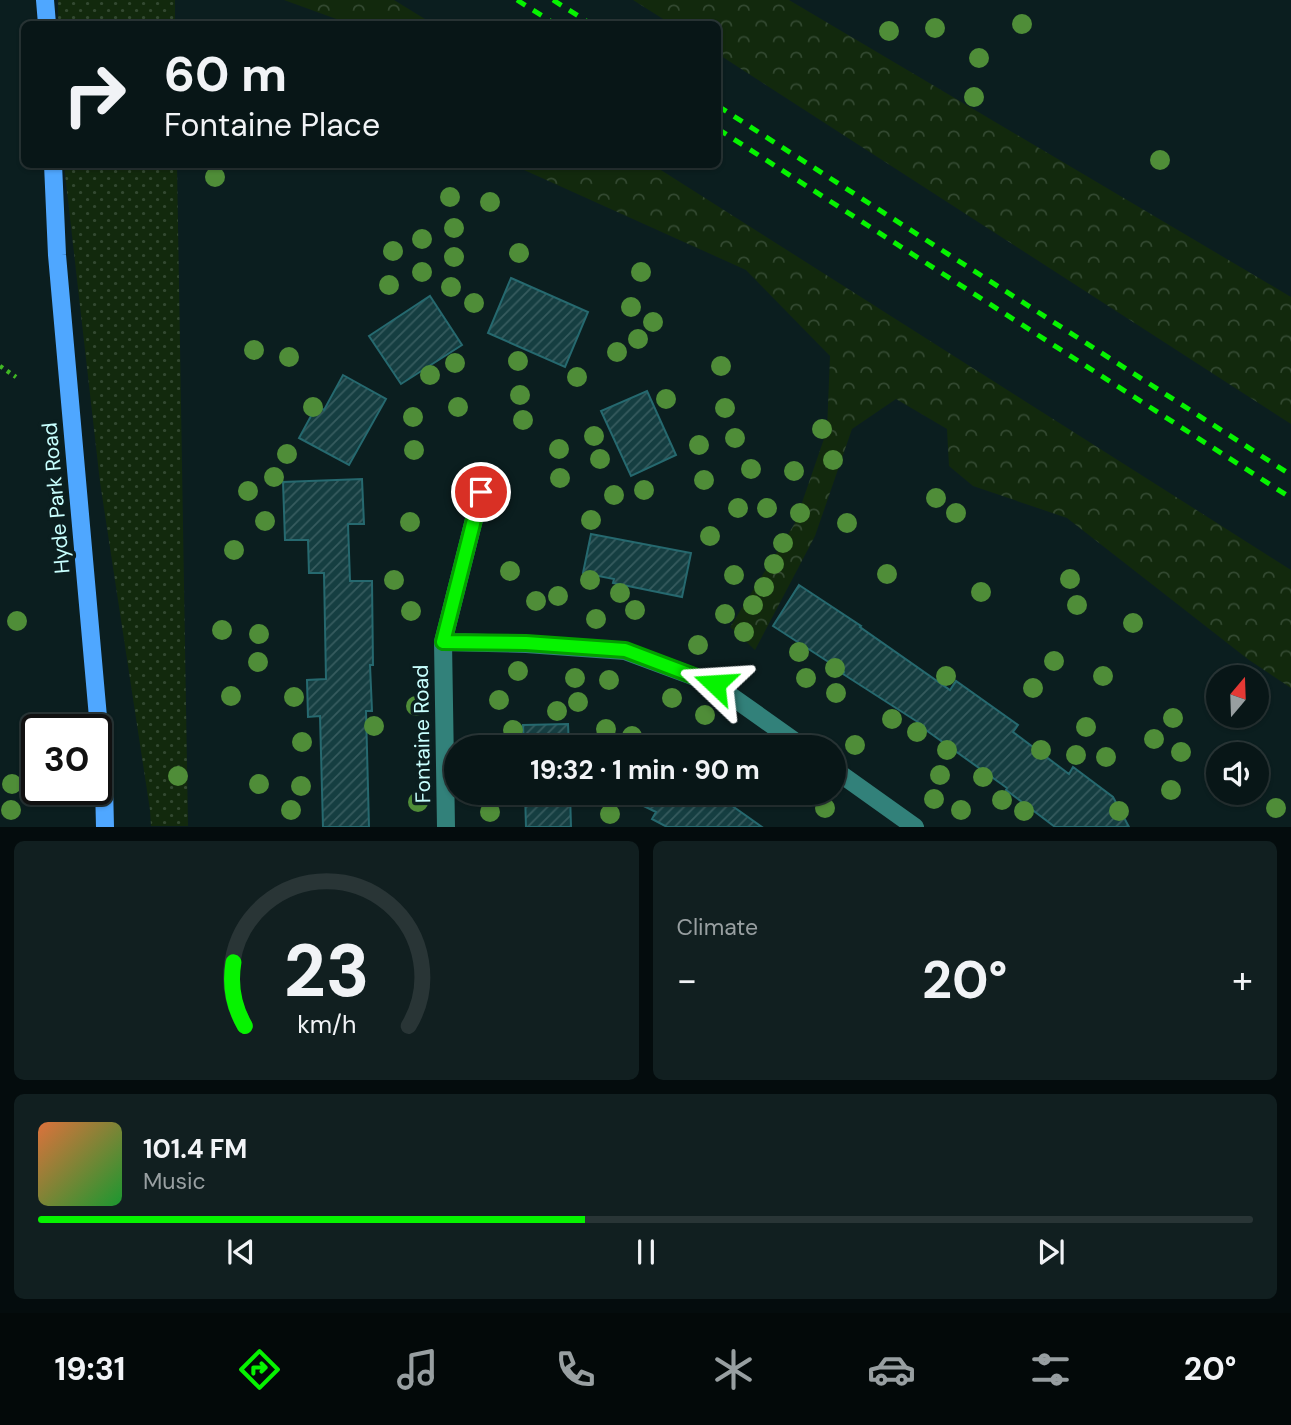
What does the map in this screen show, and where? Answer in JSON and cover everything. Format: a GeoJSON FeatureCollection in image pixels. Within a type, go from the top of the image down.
{"type":"FeatureCollection","features":[{"type":"Feature","properties":{"kind":"main road"},"geometry":{"type":"LineString","coordinates":[[45,0],[47,21]]}},
{"type":"Feature","properties":{"kind":"main road","name":"Hyde Park Road"},"geometry":{"type":"LineString","coordinates":[[53,168],[57,255],[104,785],[105,827]]}},
{"type":"Feature","properties":{"kind":"street","name":"Fontaine Road"},"geometry":{"type":"LineString","coordinates":[[446,827],[443,642],[481,492]]}},
{"type":"Feature","properties":{"kind":"street"},"geometry":{"type":"LineString","coordinates":[[443,642],[526,643],[625,650],[715,684],[786,735]]}},
{"type":"Feature","properties":{"kind":"street"},"geometry":{"type":"LineString","coordinates":[[846,777],[915,827]]}},
{"type":"Feature","properties":{"kind":"path"},"geometry":{"type":"LineString","coordinates":[[0,366],[16,377]]}},
{"type":"Feature","properties":{"kind":"green space"},"geometry":{"type":"Polygon","coordinates":[[[58,0],[175,0],[175,21],[58,21],[58,0]]]}},
{"type":"Feature","properties":{"kind":"green space"},"geometry":{"type":"Polygon","coordinates":[[[284,0],[394,0],[428,21],[342,21],[284,0]]]}},
{"type":"Feature","properties":{"kind":"green space"},"geometry":{"type":"Polygon","coordinates":[[[633,0],[789,0],[1291,297],[1291,424],[721,56],[721,21],[666,21],[633,0]]]}},
{"type":"Feature","properties":{"kind":"green space"},"geometry":{"type":"Polygon","coordinates":[[[64,168],[177,168],[188,826],[151,826],[100,482],[64,168]]]}},
{"type":"Feature","properties":{"kind":"green space"},"geometry":{"type":"Polygon","coordinates":[[[520,168],[658,168],[1291,570],[1291,688],[1269,673],[1269,665],[1256,665],[1249,660],[1067,518],[973,486],[949,466],[947,429],[896,399],[852,429],[815,536],[755,650],[730,627],[795,523],[827,430],[830,356],[746,270],[520,168]]]}},
{"type":"Feature","properties":{"kind":"building"},"geometry":{"type":"Polygon","coordinates":[[[511,278],[588,312],[565,367],[488,333],[511,278]]]}},
{"type":"Feature","properties":{"kind":"building"},"geometry":{"type":"Polygon","coordinates":[[[430,296],[462,345],[401,384],[369,336],[430,296]]]}},
{"type":"Feature","properties":{"kind":"building"},"geometry":{"type":"Polygon","coordinates":[[[343,375],[386,399],[349,465],[299,438],[317,405],[324,410],[343,375]]]}},
{"type":"Feature","properties":{"kind":"building"},"geometry":{"type":"Polygon","coordinates":[[[647,391],[676,455],[631,476],[601,411],[647,391]]]}},
{"type":"Feature","properties":{"kind":"building"},"geometry":{"type":"Polygon","coordinates":[[[362,479],[364,524],[348,524],[350,581],[372,581],[372,711],[366,711],[369,827],[323,827],[320,716],[308,717],[307,680],[326,679],[324,573],[309,573],[308,540],[285,540],[283,482],[362,479]]]}},
{"type":"Feature","properties":{"kind":"building"},"geometry":{"type":"Polygon","coordinates":[[[591,534],[691,553],[682,597],[613,583],[614,579],[583,573],[591,534]]]}},
{"type":"Feature","properties":{"kind":"building"},"geometry":{"type":"Polygon","coordinates":[[[799,585],[950,690],[956,681],[1018,725],[1013,732],[1069,774],[1073,767],[1113,797],[1129,827],[1055,827],[1006,790],[1007,788],[923,728],[924,726],[773,626],[799,585]]]}},
{"type":"Feature","properties":{"kind":"building"},"geometry":{"type":"Polygon","coordinates":[[[568,724],[568,735],[523,735],[523,725],[568,724]]]}},
{"type":"Feature","properties":{"kind":"building"},"geometry":{"type":"Polygon","coordinates":[[[525,805],[570,805],[571,827],[526,827],[525,805]]]}},
{"type":"Feature","properties":{"kind":"building"},"geometry":{"type":"Polygon","coordinates":[[[642,805],[731,805],[762,827],[667,827],[652,819],[656,812],[642,805]]]}},
{"type":"Feature","properties":{"kind":"railway"},"geometry":{"type":"LineString","coordinates":[[517,0],[550,21]]}},
{"type":"Feature","properties":{"kind":"railway"},"geometry":{"type":"LineString","coordinates":[[553,0],[586,21]]}},
{"type":"Feature","properties":{"kind":"railway"},"geometry":{"type":"LineString","coordinates":[[721,108],[1291,475]]}},
{"type":"Feature","properties":{"kind":"railway"},"geometry":{"type":"LineString","coordinates":[[721,131],[1291,498]]}},
{"type":"Feature","properties":{"kind":"route"},"geometry":{"type":"LineString","coordinates":[[481,492],[443,642],[526,643],[625,650],[715,684]]}}]}
